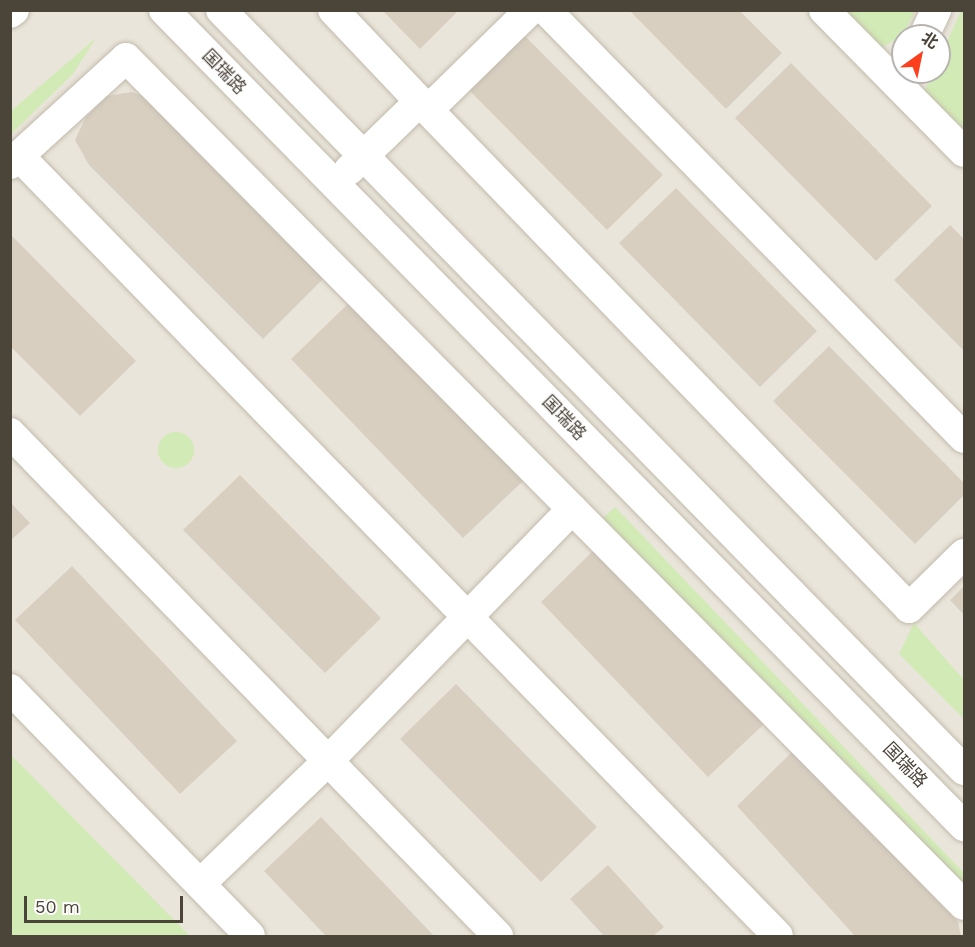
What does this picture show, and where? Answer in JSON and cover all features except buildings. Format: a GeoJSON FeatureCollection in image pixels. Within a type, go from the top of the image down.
{"type":"FeatureCollection","features":[{"type":"Feature","properties":{"kind":"street","name":"国瑞路"},"geometry":{"type":"LineString","coordinates":[[164,10],[964,826]]}},
{"type":"Feature","properties":{"kind":"street"},"geometry":{"type":"LineString","coordinates":[[220,10],[964,770]]}},
{"type":"Feature","properties":{"kind":"street"},"geometry":{"type":"LineString","coordinates":[[333,10],[909,608],[964,554]]}},
{"type":"Feature","properties":{"kind":"street"},"geometry":{"type":"LineString","coordinates":[[335,185],[363,156],[424,106],[530,10]]}},
{"type":"Feature","properties":{"kind":"street"},"geometry":{"type":"LineString","coordinates":[[546,10],[964,438]]}},
{"type":"Feature","properties":{"kind":"street"},"geometry":{"type":"LineString","coordinates":[[825,10],[891,68]]}},
{"type":"Feature","properties":{"kind":"street"},"geometry":{"type":"LineString","coordinates":[[930,24],[936,10]]}},
{"type":"Feature","properties":{"kind":"street"},"geometry":{"type":"LineString","coordinates":[[778,936],[467,617],[15,160],[126,58],[964,905]]}},
{"type":"Feature","properties":{"kind":"street"},"geometry":{"type":"LineString","coordinates":[[907,84],[964,152]]}},
{"type":"Feature","properties":{"kind":"street"},"geometry":{"type":"LineString","coordinates":[[10,433],[498,936]]}},
{"type":"Feature","properties":{"kind":"street"},"geometry":{"type":"LineString","coordinates":[[200,884],[328,761],[572,509]]}},
{"type":"Feature","properties":{"kind":"street"},"geometry":{"type":"LineString","coordinates":[[10,689],[250,936]]}},
{"type":"Feature","properties":{"kind":"shaded area"},"geometry":{"type":"Polygon","coordinates":[[[11,11],[964,11],[964,936],[11,936],[11,11]]]}},
{"type":"Feature","properties":{"kind":"green space"},"geometry":{"type":"Polygon","coordinates":[[[843,11],[915,11],[908,24],[891,24],[891,42],[879,49],[843,11]]]}},
{"type":"Feature","properties":{"kind":"green space"},"geometry":{"type":"Polygon","coordinates":[[[961,11],[964,11],[964,134],[924,92],[928,84],[951,84],[951,33],[961,11]]]}},
{"type":"Feature","properties":{"kind":"green space"},"geometry":{"type":"Polygon","coordinates":[[[96,38],[73,74],[11,134],[11,111],[96,38]]]}},
{"type":"Feature","properties":{"kind":"green space"},"geometry":{"type":"Polygon","coordinates":[[[176,432],[189,437],[194,450],[189,463],[176,468],[163,463],[158,450],[163,437],[176,432]]]}},
{"type":"Feature","properties":{"kind":"green space"},"geometry":{"type":"Polygon","coordinates":[[[615,507],[964,873],[964,894],[603,518],[615,507]]]}},
{"type":"Feature","properties":{"kind":"green space"},"geometry":{"type":"Polygon","coordinates":[[[914,623],[964,680],[964,719],[899,654],[914,623]]]}},
{"type":"Feature","properties":{"kind":"green space"},"geometry":{"type":"Polygon","coordinates":[[[11,755],[190,936],[11,936],[11,755]]]}}]}
